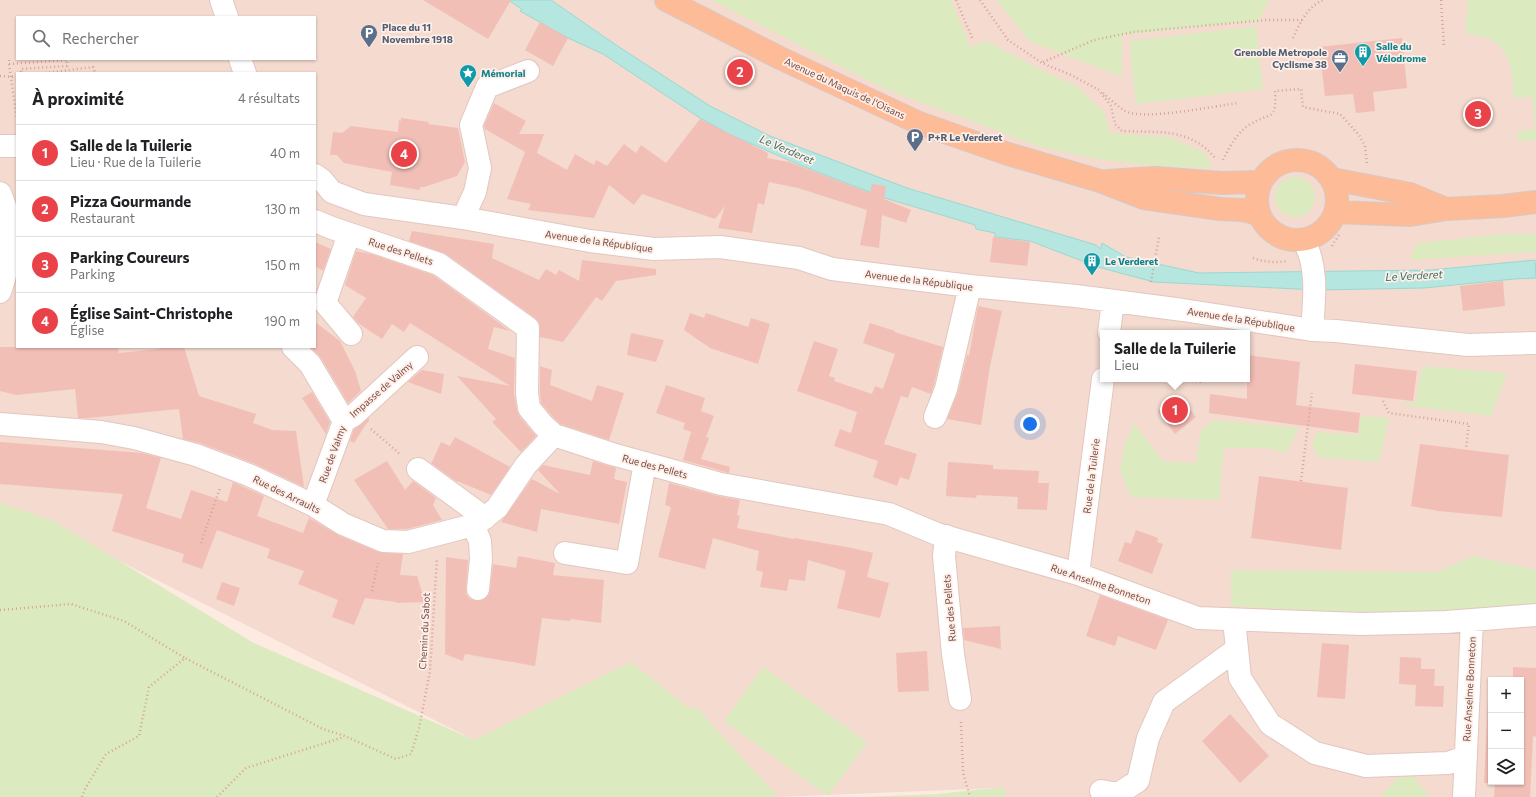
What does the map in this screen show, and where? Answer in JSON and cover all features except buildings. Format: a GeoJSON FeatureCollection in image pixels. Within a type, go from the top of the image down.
{"type":"FeatureCollection","features":[{"type":"Feature","properties":{"kind":"main road","name":"Avenue du Maquis de l'Oisans"},"geometry":{"type":"LineString","coordinates":[[666,0],[780,58],[920,123],[1008,154],[1100,181],[1144,198],[1220,209],[1243,210],[1259,214]]}},
{"type":"Feature","properties":{"kind":"main road"},"geometry":{"type":"LineString","coordinates":[[1295,159],[1310,161],[1323,168],[1332,179],[1338,201],[1336,212],[1329,225],[1318,235],[1303,240],[1292,240],[1280,237],[1270,230],[1262,221],[1256,203],[1260,182],[1269,170],[1281,162],[1295,159]]}},
{"type":"Feature","properties":{"kind":"main road","name":"Avenue du Maquis de l'Oisans"},"geometry":{"type":"LineString","coordinates":[[1100,181],[1155,178],[1222,183],[1260,182]]}},
{"type":"Feature","properties":{"kind":"main road"},"geometry":{"type":"LineString","coordinates":[[1332,179],[1410,194],[1446,209]]}},
{"type":"Feature","properties":{"kind":"main road"},"geometry":{"type":"LineString","coordinates":[[1336,212],[1410,215],[1446,209],[1503,206],[1536,202]]}},
{"type":"Feature","properties":{"kind":"street"},"geometry":{"type":"LineString","coordinates":[[221,0],[227,16]]}},
{"type":"Feature","properties":{"kind":"street"},"geometry":{"type":"LineString","coordinates":[[240,60],[245,72]]}},
{"type":"Feature","properties":{"kind":"street"},"geometry":{"type":"LineString","coordinates":[[463,218],[475,192],[480,168],[471,125],[487,87],[528,71]]}},
{"type":"Feature","properties":{"kind":"street"},"geometry":{"type":"LineString","coordinates":[[0,146],[16,146]]}},
{"type":"Feature","properties":{"kind":"street","name":"Avenue de la République"},"geometry":{"type":"LineString","coordinates":[[316,176],[322,180],[332,192],[364,204],[463,218],[590,241],[654,249],[720,247],[799,258],[832,269],[970,286],[1063,294],[1190,311],[1312,330],[1336,331],[1468,346],[1536,343]]}},
{"type":"Feature","properties":{"kind":"street"},"geometry":{"type":"LineString","coordinates":[[316,216],[332,192]]}},
{"type":"Feature","properties":{"kind":"street"},"geometry":{"type":"LineString","coordinates":[[0,193],[4,202],[9,224],[10,250],[6,273],[0,292]]}},
{"type":"Feature","properties":{"kind":"street","name":"Rue des Pellets"},"geometry":{"type":"LineString","coordinates":[[316,221],[439,264],[528,328],[527,393],[529,408],[543,426],[554,435],[612,454],[721,484],[889,514],[937,534],[946,536],[944,556],[953,654],[960,699]]}},
{"type":"Feature","properties":{"kind":"street"},"geometry":{"type":"LineString","coordinates":[[350,234],[325,303],[351,334]]}},
{"type":"Feature","properties":{"kind":"street"},"geometry":{"type":"LineString","coordinates":[[1303,240],[1309,250],[1312,264],[1314,300],[1312,330]]}},
{"type":"Feature","properties":{"kind":"street"},"geometry":{"type":"LineString","coordinates":[[935,417],[946,389],[970,286]]}},
{"type":"Feature","properties":{"kind":"street"},"geometry":{"type":"LineString","coordinates":[[1109,330],[1113,301]]}},
{"type":"Feature","properties":{"kind":"street","name":"Rue de Valmy"},"geometry":{"type":"LineString","coordinates":[[294,348],[310,364],[344,421],[313,505]]}},
{"type":"Feature","properties":{"kind":"street","name":"Impasse de Valmy"},"geometry":{"type":"LineString","coordinates":[[344,421],[354,415],[417,357]]}},
{"type":"Feature","properties":{"kind":"street","name":"Rue de la Tuilerie"},"geometry":{"type":"LineString","coordinates":[[1078,574],[1103,382]]}},
{"type":"Feature","properties":{"kind":"street","name":"Rue des Arraults"},"geometry":{"type":"LineString","coordinates":[[0,424],[101,432],[134,438],[196,455],[249,475],[313,505],[343,524],[383,541],[408,542],[479,521],[497,508],[526,465],[554,435]]}},
{"type":"Feature","properties":{"kind":"street"},"geometry":{"type":"LineString","coordinates":[[565,553],[627,563],[645,463]]}},
{"type":"Feature","properties":{"kind":"street"},"geometry":{"type":"LineString","coordinates":[[418,470],[479,521],[481,559],[478,589]]}},
{"type":"Feature","properties":{"kind":"street","name":"Rue Anselme Bonneton"},"geometry":{"type":"LineString","coordinates":[[946,536],[1078,574],[1198,618],[1362,624],[1472,620],[1536,615]]}},
{"type":"Feature","properties":{"kind":"street"},"geometry":{"type":"LineString","coordinates":[[1234,620],[1240,678],[1270,724],[1315,753],[1366,766],[1448,763],[1466,757]]}},
{"type":"Feature","properties":{"kind":"street","name":"Rue Anselme Bonneton"},"geometry":{"type":"LineString","coordinates":[[1464,797],[1472,620]]}},
{"type":"Feature","properties":{"kind":"street"},"geometry":{"type":"LineString","coordinates":[[1101,791],[1118,794],[1138,781],[1148,738],[1164,702],[1237,649]]}},
{"type":"Feature","properties":{"kind":"path"},"geometry":{"type":"LineString","coordinates":[[956,0],[973,40]]}},
{"type":"Feature","properties":{"kind":"path"},"geometry":{"type":"LineString","coordinates":[[980,0],[1008,40],[1042,63],[1071,75],[1099,90],[1125,111],[1138,115],[1238,103]]}},
{"type":"Feature","properties":{"kind":"path"},"geometry":{"type":"LineString","coordinates":[[1293,38],[1306,13],[1318,2],[1323,0]]}},
{"type":"Feature","properties":{"kind":"path"},"geometry":{"type":"LineString","coordinates":[[1441,0],[1444,46]]}},
{"type":"Feature","properties":{"kind":"path"},"geometry":{"type":"LineString","coordinates":[[1042,63],[1094,40],[1133,32],[1267,20],[1302,20]]}},
{"type":"Feature","properties":{"kind":"path"},"geometry":{"type":"LineString","coordinates":[[9,60],[16,112]]}},
{"type":"Feature","properties":{"kind":"path"},"geometry":{"type":"LineString","coordinates":[[9,64],[67,60],[67,66],[21,69],[21,72]]}},
{"type":"Feature","properties":{"kind":"path"},"geometry":{"type":"LineString","coordinates":[[53,72],[93,67],[95,72]]}},
{"type":"Feature","properties":{"kind":"path"},"geometry":{"type":"LineString","coordinates":[[0,76],[16,77]]}},
{"type":"Feature","properties":{"kind":"path"},"geometry":{"type":"LineString","coordinates":[[1099,90],[1111,106],[1114,124],[1122,131],[1176,133],[1194,140],[1216,160]]}},
{"type":"Feature","properties":{"kind":"path"},"geometry":{"type":"LineString","coordinates":[[1221,166],[1231,143],[1249,125],[1271,116],[1276,108],[1275,91],[1287,90]]}},
{"type":"Feature","properties":{"kind":"path"},"geometry":{"type":"LineString","coordinates":[[1151,282],[1158,237]]}},
{"type":"Feature","properties":{"kind":"path"},"geometry":{"type":"LineString","coordinates":[[1302,481],[1312,393]]}},
{"type":"Feature","properties":{"kind":"path"},"geometry":{"type":"LineString","coordinates":[[1383,401],[1389,413],[1469,424],[1466,449]]}},
{"type":"Feature","properties":{"kind":"path"},"geometry":{"type":"LineString","coordinates":[[367,427],[418,470]]}},
{"type":"Feature","properties":{"kind":"path"},"geometry":{"type":"LineString","coordinates":[[201,543],[228,468]]}},
{"type":"Feature","properties":{"kind":"path","name":"Chemin du Sabot"},"geometry":{"type":"LineString","coordinates":[[345,736],[396,759],[411,754],[419,728],[430,671],[433,600],[439,534]]}},
{"type":"Feature","properties":{"kind":"path"},"geometry":{"type":"LineString","coordinates":[[372,591],[383,541]]}},
{"type":"Feature","properties":{"kind":"path"},"geometry":{"type":"LineString","coordinates":[[0,610],[71,604],[124,621],[185,658],[323,729],[345,736]]}},
{"type":"Feature","properties":{"kind":"path"},"geometry":{"type":"LineString","coordinates":[[82,797],[85,789],[106,754],[139,736],[149,687],[185,658]]}},
{"type":"Feature","properties":{"kind":"path"},"geometry":{"type":"LineString","coordinates":[[960,699],[963,772],[970,797]]}},
{"type":"Feature","properties":{"kind":"path"},"geometry":{"type":"LineString","coordinates":[[217,797],[246,768],[345,736]]}},
{"type":"Feature","properties":{"kind":"shaded area"},"geometry":{"type":"Polygon","coordinates":[[[0,0],[997,0],[1029,41],[1122,77],[1122,35],[1258,21],[1269,0],[1536,0],[1536,797],[1000,797],[997,788],[776,797],[631,662],[474,740],[50,526],[0,552],[0,0]]]}},
{"type":"Feature","properties":{"kind":"green space"},"geometry":{"type":"Polygon","coordinates":[[[711,0],[951,0],[970,47],[945,57],[986,41],[1045,72],[1075,85],[1104,112],[1110,133],[1169,137],[1205,153],[1212,168],[1156,166],[1097,159],[1038,146],[885,89],[711,0]]]}},
{"type":"Feature","properties":{"kind":"green space"},"geometry":{"type":"Polygon","coordinates":[[[997,0],[1269,0],[1259,21],[1122,35],[1122,77],[1029,41],[997,0]]]}},
{"type":"Feature","properties":{"kind":"green space"},"geometry":{"type":"Polygon","coordinates":[[[1468,0],[1536,0],[1536,140],[1518,141],[1517,132],[1535,129],[1532,97],[1514,98],[1512,74],[1508,59],[1504,52],[1500,46],[1493,41],[1480,36],[1465,33],[1468,0]]]}},
{"type":"Feature","properties":{"kind":"green space"},"geometry":{"type":"Polygon","coordinates":[[[1256,26],[1263,89],[1136,104],[1129,41],[1256,26]]]}},
{"type":"Feature","properties":{"kind":"green space"},"geometry":{"type":"Polygon","coordinates":[[[1299,177],[1306,180],[1312,186],[1315,197],[1314,205],[1306,214],[1299,217],[1291,217],[1284,214],[1276,205],[1275,193],[1278,186],[1287,178],[1299,177]]]}},
{"type":"Feature","properties":{"kind":"green space"},"geometry":{"type":"Polygon","coordinates":[[[1505,234],[1536,234],[1536,252],[1410,260],[1417,243],[1505,234]]]}},
{"type":"Feature","properties":{"kind":"green space"},"geometry":{"type":"Polygon","coordinates":[[[1422,366],[1507,373],[1491,416],[1403,405],[1403,403],[1416,402],[1422,366]]]}},
{"type":"Feature","properties":{"kind":"green space"},"geometry":{"type":"Polygon","coordinates":[[[1361,416],[1389,418],[1379,462],[1317,457],[1312,443],[1317,432],[1358,435],[1361,416]]]}},
{"type":"Feature","properties":{"kind":"green space"},"geometry":{"type":"Polygon","coordinates":[[[1213,420],[1299,428],[1286,453],[1267,448],[1224,448],[1219,500],[1131,497],[1120,470],[1124,446],[1134,423],[1163,461],[1196,463],[1201,431],[1213,420]]]}},
{"type":"Feature","properties":{"kind":"green space"},"geometry":{"type":"Polygon","coordinates":[[[0,503],[52,520],[252,642],[474,740],[631,662],[687,707],[698,709],[778,797],[0,797],[0,503]]]}},
{"type":"Feature","properties":{"kind":"green space"},"geometry":{"type":"Polygon","coordinates":[[[1474,556],[1536,570],[1536,608],[1370,614],[1231,606],[1231,570],[1436,572],[1474,556]]]}},
{"type":"Feature","properties":{"kind":"green space"},"geometry":{"type":"Polygon","coordinates":[[[763,667],[867,742],[828,796],[724,721],[763,667]]]}},
{"type":"Feature","properties":{"kind":"green space"},"geometry":{"type":"Polygon","coordinates":[[[1406,768],[1430,797],[1378,797],[1383,794],[1406,768]]]}},
{"type":"Feature","properties":{"kind":"green space"},"geometry":{"type":"Polygon","coordinates":[[[1004,787],[1006,797],[863,797],[937,794],[1004,787]]]}},
{"type":"Feature","properties":{"kind":"water","name":"Le Verderet"},"geometry":{"type":"Polygon","coordinates":[[[508,0],[551,0],[619,47],[710,106],[770,136],[907,188],[1096,245],[1101,249],[1102,243],[1126,257],[1199,273],[1431,270],[1535,260],[1536,278],[1424,288],[1318,290],[1154,282],[1098,267],[1030,241],[995,237],[995,233],[976,229],[975,225],[885,198],[802,166],[729,134],[700,118],[603,54],[568,38],[520,11],[522,9],[508,0]]]}},
{"type":"Feature","properties":{"kind":"place","name":"Place du 11 Novembre 1918"},"geometry":{"type":"Point","coordinates":[369,48]}},
{"type":"Feature","properties":{"kind":"place","name":"Salle du Vélodrome"},"geometry":{"type":"Point","coordinates":[1363,67]}},
{"type":"Feature","properties":{"kind":"place","name":"Pizza Gourmande"},"geometry":{"type":"Point","coordinates":[740,72]}},
{"type":"Feature","properties":{"kind":"place","name":"Grenoble Metropole Cyclisme 38"},"geometry":{"type":"Point","coordinates":[1340,73]}},
{"type":"Feature","properties":{"kind":"place","name":"Mémorial"},"geometry":{"type":"Point","coordinates":[468,88]}},
{"type":"Feature","properties":{"kind":"place","name":"Parking Coureurs"},"geometry":{"type":"Point","coordinates":[1478,114]}},
{"type":"Feature","properties":{"kind":"place","name":"P+R Le Verderet"},"geometry":{"type":"Point","coordinates":[915,152]}},
{"type":"Feature","properties":{"kind":"place","name":"Église Saint-Christophe"},"geometry":{"type":"Point","coordinates":[404,154]}},
{"type":"Feature","properties":{"kind":"place","name":"Le Verderet"},"geometry":{"type":"Point","coordinates":[1092,276]}},
{"type":"Feature","properties":{"kind":"place","name":"Salle de la Tuilerie"},"geometry":{"type":"Point","coordinates":[1175,410]}}]}
